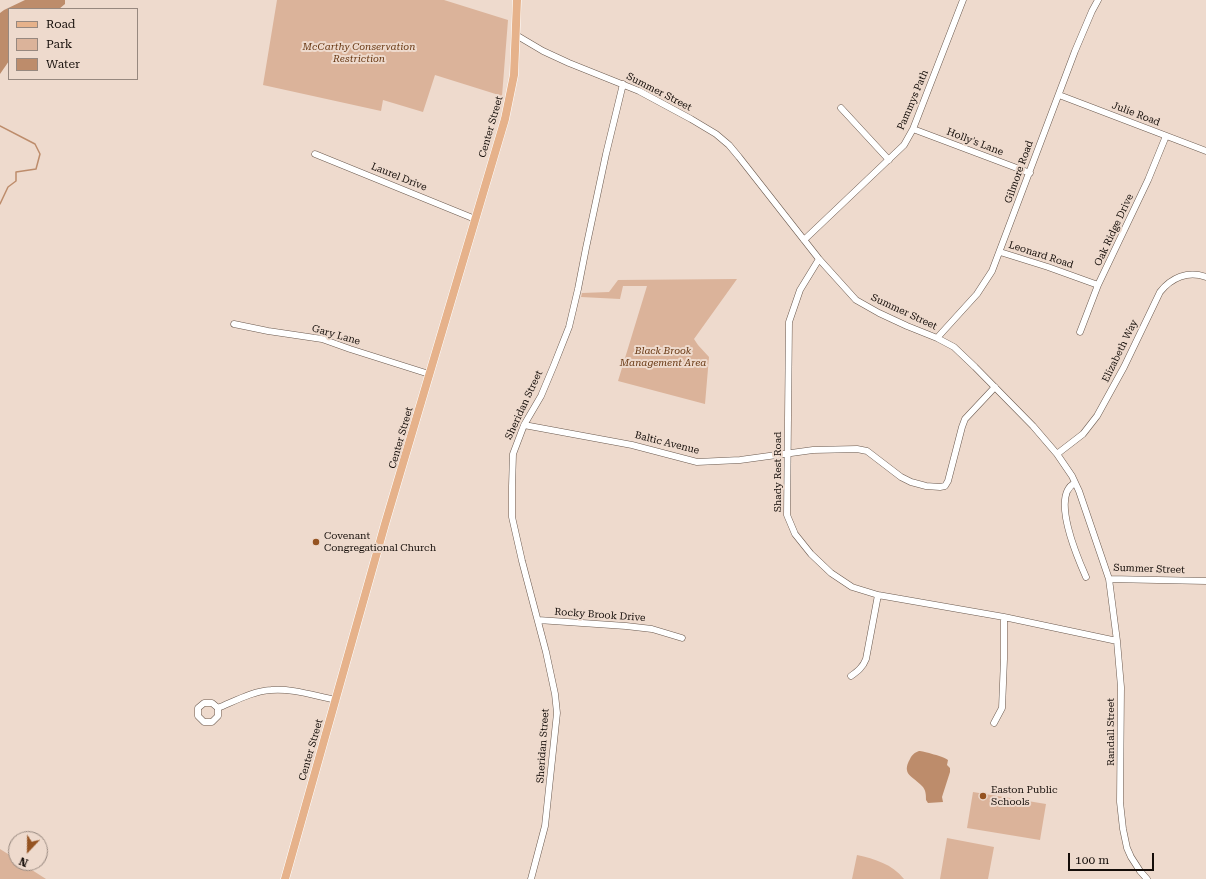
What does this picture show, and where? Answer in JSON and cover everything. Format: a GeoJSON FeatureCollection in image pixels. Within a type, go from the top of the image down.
{"type":"FeatureCollection","features":[{"type":"Feature","properties":{"kind":"main road","name":"Center Street"},"geometry":{"type":"LineString","coordinates":[[285,879],[385,524],[508,106],[514,75],[517,0]]}},
{"type":"Feature","properties":{"kind":"street","name":"Pammys Path"},"geometry":{"type":"LineString","coordinates":[[804,240],[904,144],[913,129],[963,0]]}},
{"type":"Feature","properties":{"kind":"street","name":"Gilmore Road"},"geometry":{"type":"LineString","coordinates":[[937,338],[982,288],[992,271],[1081,35],[1098,0]]}},
{"type":"Feature","properties":{"kind":"street","name":"Summer Street"},"geometry":{"type":"LineString","coordinates":[[516,35],[543,51],[639,91],[716,134],[728,144],[739,157],[819,259],[856,300],[879,313],[954,347],[1033,426],[1058,454],[1079,491],[1109,579],[1206,581]]}},
{"type":"Feature","properties":{"kind":"street","name":"Sheridan Street"},"geometry":{"type":"LineString","coordinates":[[531,879],[546,826],[557,714],[555,694],[512,517],[513,454],[524,425],[541,396],[569,327],[606,154],[623,84]]}},
{"type":"Feature","properties":{"kind":"street","name":"Julie Road"},"geometry":{"type":"LineString","coordinates":[[1059,95],[1206,151]]}},
{"type":"Feature","properties":{"kind":"street"},"geometry":{"type":"LineString","coordinates":[[841,108],[889,160]]}},
{"type":"Feature","properties":{"kind":"street","name":"Holly's Lane"},"geometry":{"type":"LineString","coordinates":[[913,129],[1030,173]]}},
{"type":"Feature","properties":{"kind":"street","name":"Oak Ridge Drive"},"geometry":{"type":"LineString","coordinates":[[1080,332],[1098,285],[1148,180],[1166,136]]}},
{"type":"Feature","properties":{"kind":"street","name":"Laurel Drive"},"geometry":{"type":"LineString","coordinates":[[315,154],[475,219]]}},
{"type":"Feature","properties":{"kind":"street","name":"Leonard Road"},"geometry":{"type":"LineString","coordinates":[[1000,252],[1098,285]]}},
{"type":"Feature","properties":{"kind":"street","name":"Shady Rest Road"},"geometry":{"type":"LineString","coordinates":[[819,259],[800,290],[789,322],[787,515],[795,534],[811,554],[831,573],[852,588],[878,595],[1004,617],[1117,641]]}},
{"type":"Feature","properties":{"kind":"street","name":"Elizabeth Way"},"geometry":{"type":"LineString","coordinates":[[1058,454],[1084,434],[1098,416],[1124,367],[1160,292],[1167,283],[1178,276],[1191,274],[1206,277]]}},
{"type":"Feature","properties":{"kind":"street","name":"Gary Lane"},"geometry":{"type":"LineString","coordinates":[[234,324],[322,339],[430,374]]}},
{"type":"Feature","properties":{"kind":"street","name":"Baltic Avenue"},"geometry":{"type":"LineString","coordinates":[[524,425],[626,443],[697,462],[740,460],[788,453],[856,449],[867,451],[901,477],[926,486],[940,487],[945,486],[952,471],[965,419],[995,387]]}},
{"type":"Feature","properties":{"kind":"street"},"geometry":{"type":"LineString","coordinates":[[1075,483],[1071,485],[1068,490],[1064,504],[1072,542],[1086,578]]}},
{"type":"Feature","properties":{"kind":"street","name":"Randall Street"},"geometry":{"type":"LineString","coordinates":[[1109,579],[1121,687],[1120,802],[1123,829],[1129,852],[1140,871],[1147,879]]}},
{"type":"Feature","properties":{"kind":"street"},"geometry":{"type":"LineString","coordinates":[[851,676],[860,670],[864,665],[878,595]]}},
{"type":"Feature","properties":{"kind":"street"},"geometry":{"type":"LineString","coordinates":[[994,724],[1002,708],[1004,617]]}},
{"type":"Feature","properties":{"kind":"street","name":"Rocky Brook Drive"},"geometry":{"type":"LineString","coordinates":[[538,620],[652,629],[682,638]]}},
{"type":"Feature","properties":{"kind":"street"},"geometry":{"type":"LineString","coordinates":[[218,708],[253,694],[271,690],[290,690],[336,700]]}},
{"type":"Feature","properties":{"kind":"green space","name":"McCarthy Conservation Restriction"},"geometry":{"type":"Polygon","coordinates":[[[277,0],[444,0],[508,20],[502,96],[435,75],[423,112],[383,100],[381,111],[263,85],[277,0]]]}},
{"type":"Feature","properties":{"kind":"green space","name":"Black Brook Management Area"},"geometry":{"type":"Polygon","coordinates":[[[737,279],[694,339],[709,357],[705,404],[618,381],[647,286],[623,286],[620,299],[581,297],[582,293],[609,292],[618,280],[737,279]]]}},
{"type":"Feature","properties":{"kind":"green space"},"geometry":{"type":"Polygon","coordinates":[[[973,792],[1046,804],[1040,840],[967,828],[973,792]]]}},
{"type":"Feature","properties":{"kind":"green space"},"geometry":{"type":"Polygon","coordinates":[[[947,838],[994,847],[988,879],[940,879],[947,838]]]}},
{"type":"Feature","properties":{"kind":"green space"},"geometry":{"type":"Polygon","coordinates":[[[0,849],[8,854],[8,871],[34,871],[46,879],[0,879],[0,849]]]}},
{"type":"Feature","properties":{"kind":"green space"},"geometry":{"type":"Polygon","coordinates":[[[857,855],[870,858],[889,866],[904,879],[852,879],[857,855]]]}},
{"type":"Feature","properties":{"kind":"water"},"geometry":{"type":"Polygon","coordinates":[[[25,0],[65,0],[65,4],[60,8],[8,8],[25,0]]]}},
{"type":"Feature","properties":{"kind":"water"},"geometry":{"type":"Polygon","coordinates":[[[8,8],[8,62],[0,74],[0,13],[8,8]]]}},
{"type":"Feature","properties":{"kind":"water"},"geometry":{"type":"Polygon","coordinates":[[[919,751],[934,754],[948,760],[947,765],[950,768],[950,772],[942,797],[943,802],[928,803],[926,800],[926,793],[923,788],[907,772],[908,764],[912,755],[919,751]]]}},
{"type":"Feature","properties":{"kind":"waterway"},"geometry":{"type":"LineString","coordinates":[[0,126],[35,144],[40,154],[36,169],[16,172],[16,181],[8,187],[0,204]]}},
{"type":"Feature","properties":{"kind":"place","name":"Covenant Congregational Church"},"geometry":{"type":"Point","coordinates":[316,542]}},
{"type":"Feature","properties":{"kind":"place","name":"Easton Public Schools"},"geometry":{"type":"Point","coordinates":[983,796]}}]}
